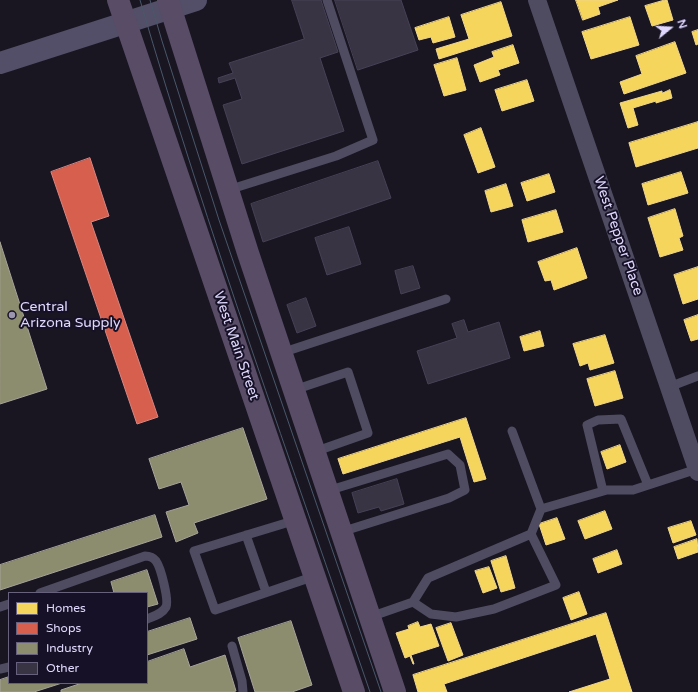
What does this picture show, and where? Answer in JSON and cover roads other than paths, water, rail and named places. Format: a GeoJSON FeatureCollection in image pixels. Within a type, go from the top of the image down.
{"type":"FeatureCollection","features":[{"type":"Feature","properties":{"kind":"main road","name":"West Main Street"},"geometry":{"type":"LineString","coordinates":[[118,0],[354,692]]}},
{"type":"Feature","properties":{"kind":"main road"},"geometry":{"type":"LineString","coordinates":[[169,4],[281,353],[395,692]]}},
{"type":"Feature","properties":{"kind":"street"},"geometry":{"type":"LineString","coordinates":[[0,63],[149,15],[169,4],[196,0]]}},
{"type":"Feature","properties":{"kind":"street","name":"West Pepper Place"},"geometry":{"type":"LineString","coordinates":[[538,0],[698,471]]}},
{"type":"Feature","properties":{"kind":"lane"},"geometry":{"type":"LineString","coordinates":[[228,190],[336,156],[373,140],[327,0]]}},
{"type":"Feature","properties":{"kind":"lane"},"geometry":{"type":"LineString","coordinates":[[281,353],[446,299]]}},
{"type":"Feature","properties":{"kind":"lane"},"geometry":{"type":"LineString","coordinates":[[294,390],[348,372],[368,433],[314,452]]}},
{"type":"Feature","properties":{"kind":"lane"},"geometry":{"type":"LineString","coordinates":[[669,387],[698,376]]}},
{"type":"Feature","properties":{"kind":"lane"},"geometry":{"type":"LineString","coordinates":[[603,491],[587,425],[598,420],[621,419],[648,485]]}},
{"type":"Feature","properties":{"kind":"lane"},"geometry":{"type":"LineString","coordinates":[[413,602],[431,614],[456,617],[494,609],[556,585],[532,534],[541,509],[512,431]]}},
{"type":"Feature","properties":{"kind":"lane"},"geometry":{"type":"LineString","coordinates":[[327,491],[448,454],[460,465],[466,490],[449,498],[341,532]]}},
{"type":"Feature","properties":{"kind":"lane"},"geometry":{"type":"LineString","coordinates":[[541,509],[603,491],[633,490],[698,471]]}},
{"type":"Feature","properties":{"kind":"lane"},"geometry":{"type":"LineString","coordinates":[[296,520],[194,551],[215,610],[315,576]]}},
{"type":"Feature","properties":{"kind":"lane"},"geometry":{"type":"LineString","coordinates":[[370,618],[413,602],[428,578],[532,534]]}},
{"type":"Feature","properties":{"kind":"lane"},"geometry":{"type":"LineString","coordinates":[[246,535],[266,592]]}},
{"type":"Feature","properties":{"kind":"lane"},"geometry":{"type":"LineString","coordinates":[[43,592],[145,556],[151,556],[156,561],[167,594],[167,604],[165,610],[148,619]]}},
{"type":"Feature","properties":{"kind":"lane"},"geometry":{"type":"LineString","coordinates":[[232,646],[242,682],[243,692]]}},
{"type":"Feature","properties":{"kind":"tram line"},"geometry":{"type":"LineString","coordinates":[[140,0],[166,87],[222,261],[370,692]]}},
{"type":"Feature","properties":{"kind":"tram line"},"geometry":{"type":"LineString","coordinates":[[150,0],[219,220],[381,692]]}},
{"type":"Feature","properties":{"kind":"place","name":"Central Arizona Supply"},"geometry":{"type":"Point","coordinates":[12,315]}}]}
